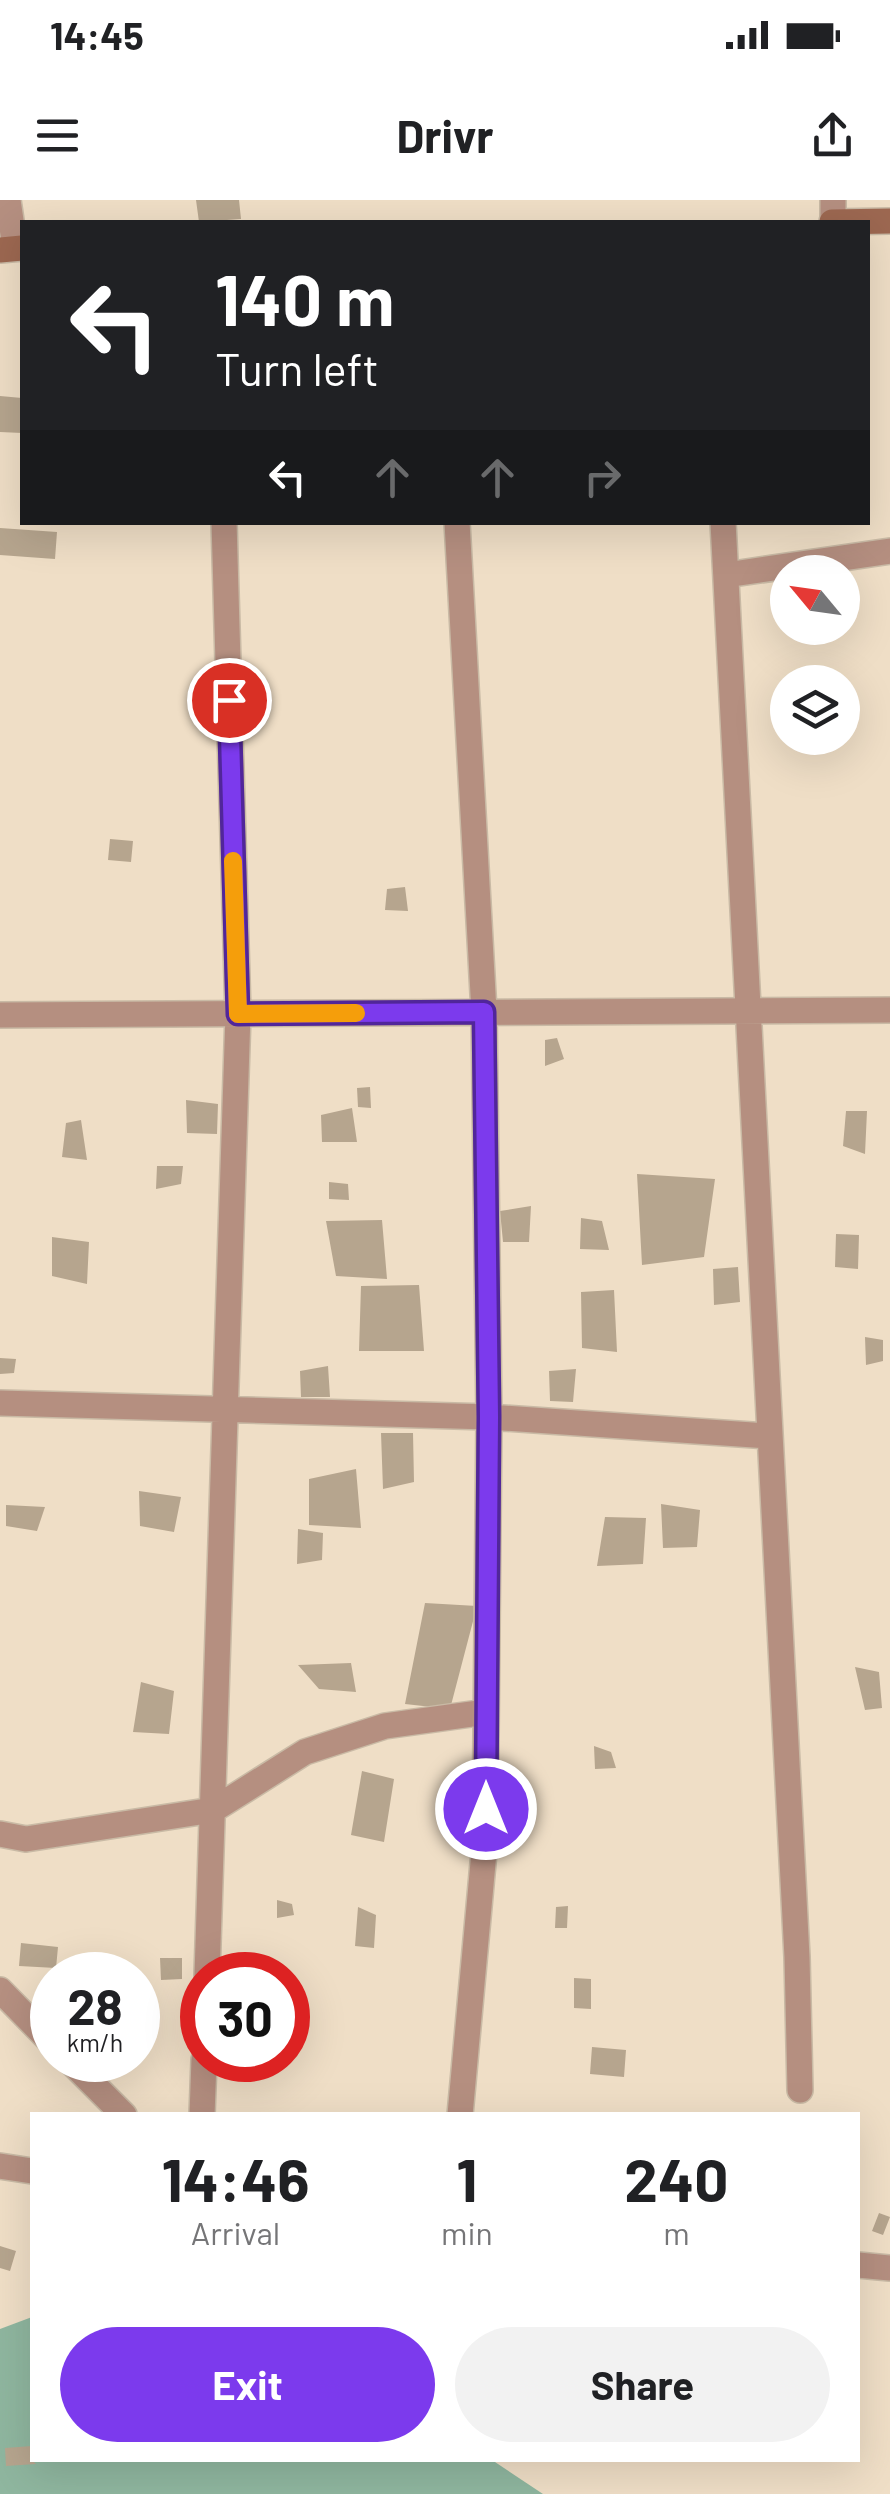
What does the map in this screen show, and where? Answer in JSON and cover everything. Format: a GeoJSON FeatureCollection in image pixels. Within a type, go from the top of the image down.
{"type":"FeatureCollection","features":[{"type":"Feature","properties":{"kind":"street"},"geometry":{"type":"LineString","coordinates":[[8,200],[13,249]]}},
{"type":"Feature","properties":{"kind":"street"},"geometry":{"type":"LineString","coordinates":[[208,1952],[238,1014],[224,525]]}},
{"type":"Feature","properties":{"kind":"street"},"geometry":{"type":"LineString","coordinates":[[458,525],[484,1012],[489,1417],[486,1841],[460,2112]]}},
{"type":"Feature","properties":{"kind":"street"},"geometry":{"type":"LineString","coordinates":[[723,525],[750,1010],[800,2090]]}},
{"type":"Feature","properties":{"kind":"street"},"geometry":{"type":"LineString","coordinates":[[726,575],[890,550]]}},
{"type":"Feature","properties":{"kind":"street"},"geometry":{"type":"LineString","coordinates":[[0,1015],[890,1010]]}},
{"type":"Feature","properties":{"kind":"street"},"geometry":{"type":"LineString","coordinates":[[0,1403],[489,1417],[769,1436]]}},
{"type":"Feature","properties":{"kind":"street"},"geometry":{"type":"LineString","coordinates":[[0,1834],[26,1839],[213,1810],[305,1752],[385,1726],[486,1712]]}},
{"type":"Feature","properties":{"kind":"street"},"geometry":{"type":"LineString","coordinates":[[0,1990],[30,2021]]}},
{"type":"Feature","properties":{"kind":"street"},"geometry":{"type":"LineString","coordinates":[[91,2082],[121,2112]]}},
{"type":"Feature","properties":{"kind":"street"},"geometry":{"type":"LineString","coordinates":[[202,2112],[203,2082]]}},
{"type":"Feature","properties":{"kind":"street"},"geometry":{"type":"LineString","coordinates":[[0,2166],[30,2171]]}},
{"type":"Feature","properties":{"kind":"street"},"geometry":{"type":"LineString","coordinates":[[860,2264],[890,2268]]}},
{"type":"Feature","properties":{"kind":"green space"},"geometry":{"type":"Polygon","coordinates":[[[30,2318],[30,2462],[495,2462],[543,2494],[0,2494],[0,2329],[30,2318]]]}},
{"type":"Feature","properties":{"kind":"building"},"geometry":{"type":"Polygon","coordinates":[[[196,200],[239,200],[241,219],[199,220],[196,200]]]}},
{"type":"Feature","properties":{"kind":"building"},"geometry":{"type":"Polygon","coordinates":[[[0,396],[20,398],[20,433],[0,432],[0,396]]]}},
{"type":"Feature","properties":{"kind":"building"},"geometry":{"type":"Polygon","coordinates":[[[0,528],[57,532],[55,559],[0,555],[0,528]]]}},
{"type":"Feature","properties":{"kind":"building"},"geometry":{"type":"Polygon","coordinates":[[[110,839],[133,841],[131,862],[108,860],[110,839]]]}},
{"type":"Feature","properties":{"kind":"building"},"geometry":{"type":"Polygon","coordinates":[[[405,887],[408,911],[385,910],[387,889],[405,887]]]}},
{"type":"Feature","properties":{"kind":"building"},"geometry":{"type":"Polygon","coordinates":[[[557,1038],[564,1059],[545,1066],[545,1040],[557,1038]]]}},
{"type":"Feature","properties":{"kind":"building"},"geometry":{"type":"Polygon","coordinates":[[[370,1087],[371,1108],[358,1107],[357,1088],[370,1087]]]}},
{"type":"Feature","properties":{"kind":"building"},"geometry":{"type":"Polygon","coordinates":[[[186,1100],[218,1104],[217,1134],[187,1133],[186,1100]]]}},
{"type":"Feature","properties":{"kind":"building"},"geometry":{"type":"Polygon","coordinates":[[[352,1108],[357,1142],[322,1142],[321,1115],[352,1108]]]}},
{"type":"Feature","properties":{"kind":"building"},"geometry":{"type":"Polygon","coordinates":[[[846,1111],[867,1111],[865,1154],[843,1146],[846,1111]]]}},
{"type":"Feature","properties":{"kind":"building"},"geometry":{"type":"Polygon","coordinates":[[[81,1120],[87,1160],[62,1157],[66,1123],[81,1120]]]}},
{"type":"Feature","properties":{"kind":"building"},"geometry":{"type":"Polygon","coordinates":[[[157,1166],[183,1166],[181,1184],[156,1189],[157,1166]]]}},
{"type":"Feature","properties":{"kind":"building"},"geometry":{"type":"Polygon","coordinates":[[[637,1174],[715,1179],[704,1257],[642,1265],[637,1174]]]}},
{"type":"Feature","properties":{"kind":"building"},"geometry":{"type":"Polygon","coordinates":[[[329,1182],[348,1184],[349,1200],[329,1199],[329,1182]]]}},
{"type":"Feature","properties":{"kind":"building"},"geometry":{"type":"Polygon","coordinates":[[[531,1206],[529,1242],[503,1242],[500,1211],[531,1206]]]}},
{"type":"Feature","properties":{"kind":"building"},"geometry":{"type":"Polygon","coordinates":[[[581,1218],[602,1221],[609,1250],[580,1249],[581,1218]]]}},
{"type":"Feature","properties":{"kind":"building"},"geometry":{"type":"Polygon","coordinates":[[[382,1220],[387,1279],[336,1276],[326,1221],[382,1220]]]}},
{"type":"Feature","properties":{"kind":"building"},"geometry":{"type":"Polygon","coordinates":[[[836,1234],[859,1235],[858,1269],[835,1267],[836,1234]]]}},
{"type":"Feature","properties":{"kind":"building"},"geometry":{"type":"Polygon","coordinates":[[[52,1237],[89,1242],[87,1284],[52,1276],[52,1237]]]}},
{"type":"Feature","properties":{"kind":"building"},"geometry":{"type":"Polygon","coordinates":[[[738,1267],[740,1302],[714,1305],[713,1269],[738,1267]]]}},
{"type":"Feature","properties":{"kind":"building"},"geometry":{"type":"Polygon","coordinates":[[[419,1285],[424,1351],[359,1351],[361,1286],[419,1285]]]}},
{"type":"Feature","properties":{"kind":"building"},"geometry":{"type":"Polygon","coordinates":[[[614,1290],[617,1352],[582,1348],[581,1292],[614,1290]]]}},
{"type":"Feature","properties":{"kind":"building"},"geometry":{"type":"Polygon","coordinates":[[[865,1337],[883,1340],[883,1361],[866,1365],[865,1337]]]}},
{"type":"Feature","properties":{"kind":"building"},"geometry":{"type":"Polygon","coordinates":[[[0,1358],[16,1359],[14,1373],[0,1374],[0,1358]]]}},
{"type":"Feature","properties":{"kind":"building"},"geometry":{"type":"Polygon","coordinates":[[[328,1366],[330,1397],[301,1397],[300,1371],[328,1366]]]}},
{"type":"Feature","properties":{"kind":"building"},"geometry":{"type":"Polygon","coordinates":[[[576,1369],[573,1402],[550,1401],[549,1371],[576,1369]]]}},
{"type":"Feature","properties":{"kind":"building"},"geometry":{"type":"Polygon","coordinates":[[[381,1433],[413,1433],[414,1482],[383,1489],[381,1433]]]}},
{"type":"Feature","properties":{"kind":"building"},"geometry":{"type":"Polygon","coordinates":[[[356,1469],[361,1528],[309,1525],[309,1479],[356,1469]]]}},
{"type":"Feature","properties":{"kind":"building"},"geometry":{"type":"Polygon","coordinates":[[[139,1491],[181,1497],[174,1532],[140,1526],[139,1491]]]}},
{"type":"Feature","properties":{"kind":"building"},"geometry":{"type":"Polygon","coordinates":[[[661,1504],[700,1510],[697,1547],[663,1548],[661,1504]]]}},
{"type":"Feature","properties":{"kind":"building"},"geometry":{"type":"Polygon","coordinates":[[[6,1505],[45,1507],[37,1531],[6,1526],[6,1505]]]}},
{"type":"Feature","properties":{"kind":"building"},"geometry":{"type":"Polygon","coordinates":[[[605,1517],[646,1518],[643,1564],[597,1566],[605,1517]]]}},
{"type":"Feature","properties":{"kind":"building"},"geometry":{"type":"Polygon","coordinates":[[[298,1529],[323,1533],[322,1560],[297,1564],[298,1529]]]}},
{"type":"Feature","properties":{"kind":"building"},"geometry":{"type":"Polygon","coordinates":[[[425,1603],[477,1606],[450,1709],[405,1704],[425,1603]]]}},
{"type":"Feature","properties":{"kind":"building"},"geometry":{"type":"Polygon","coordinates":[[[351,1663],[356,1692],[319,1689],[298,1665],[351,1663]]]}},
{"type":"Feature","properties":{"kind":"building"},"geometry":{"type":"Polygon","coordinates":[[[855,1667],[879,1672],[882,1708],[865,1710],[855,1667]]]}},
{"type":"Feature","properties":{"kind":"building"},"geometry":{"type":"Polygon","coordinates":[[[141,1682],[174,1691],[169,1734],[133,1732],[141,1682]]]}},
{"type":"Feature","properties":{"kind":"building"},"geometry":{"type":"Polygon","coordinates":[[[594,1746],[611,1752],[616,1768],[595,1769],[594,1746]]]}},
{"type":"Feature","properties":{"kind":"building"},"geometry":{"type":"Polygon","coordinates":[[[362,1771],[394,1779],[384,1842],[351,1835],[362,1771]]]}},
{"type":"Feature","properties":{"kind":"building"},"geometry":{"type":"Polygon","coordinates":[[[277,1900],[292,1904],[294,1915],[277,1918],[277,1900]]]}},
{"type":"Feature","properties":{"kind":"building"},"geometry":{"type":"Polygon","coordinates":[[[568,1906],[567,1928],[555,1928],[556,1907],[568,1906]]]}},
{"type":"Feature","properties":{"kind":"building"},"geometry":{"type":"Polygon","coordinates":[[[358,1907],[376,1915],[374,1948],[355,1946],[358,1907]]]}},
{"type":"Feature","properties":{"kind":"building"},"geometry":{"type":"Polygon","coordinates":[[[21,1943],[58,1947],[58,1952],[30,1952],[30,1967],[19,1966],[21,1943]]]}},
{"type":"Feature","properties":{"kind":"building"},"geometry":{"type":"Polygon","coordinates":[[[160,1958],[180,1958],[180,1979],[161,1980],[160,1958]]]}},
{"type":"Feature","properties":{"kind":"building"},"geometry":{"type":"Polygon","coordinates":[[[574,1978],[591,1979],[591,2009],[574,2008],[574,1978]]]}},
{"type":"Feature","properties":{"kind":"building"},"geometry":{"type":"Polygon","coordinates":[[[592,2047],[626,2050],[624,2077],[590,2074],[592,2047]]]}},
{"type":"Feature","properties":{"kind":"building"},"geometry":{"type":"Polygon","coordinates":[[[879,2213],[890,2217],[883,2235],[872,2231],[879,2213]]]}},
{"type":"Feature","properties":{"kind":"building"},"geometry":{"type":"Polygon","coordinates":[[[0,2246],[16,2251],[10,2271],[0,2268],[0,2246]]]}},
{"type":"Feature","properties":{"kind":"building"},"geometry":{"type":"Polygon","coordinates":[[[30,2446],[30,2462],[36,2464],[6,2466],[5,2448],[30,2446]]]}},
{"type":"Feature","properties":{"kind":"slow traffic"},"geometry":{"type":"LineString","coordinates":[[233,861],[238,1014],[356,1013]]}},
{"type":"Feature","properties":{"kind":"route"},"geometry":{"type":"LineString","coordinates":[[229,700],[238,1014],[484,1012],[489,1417],[486,1809]]}}]}
